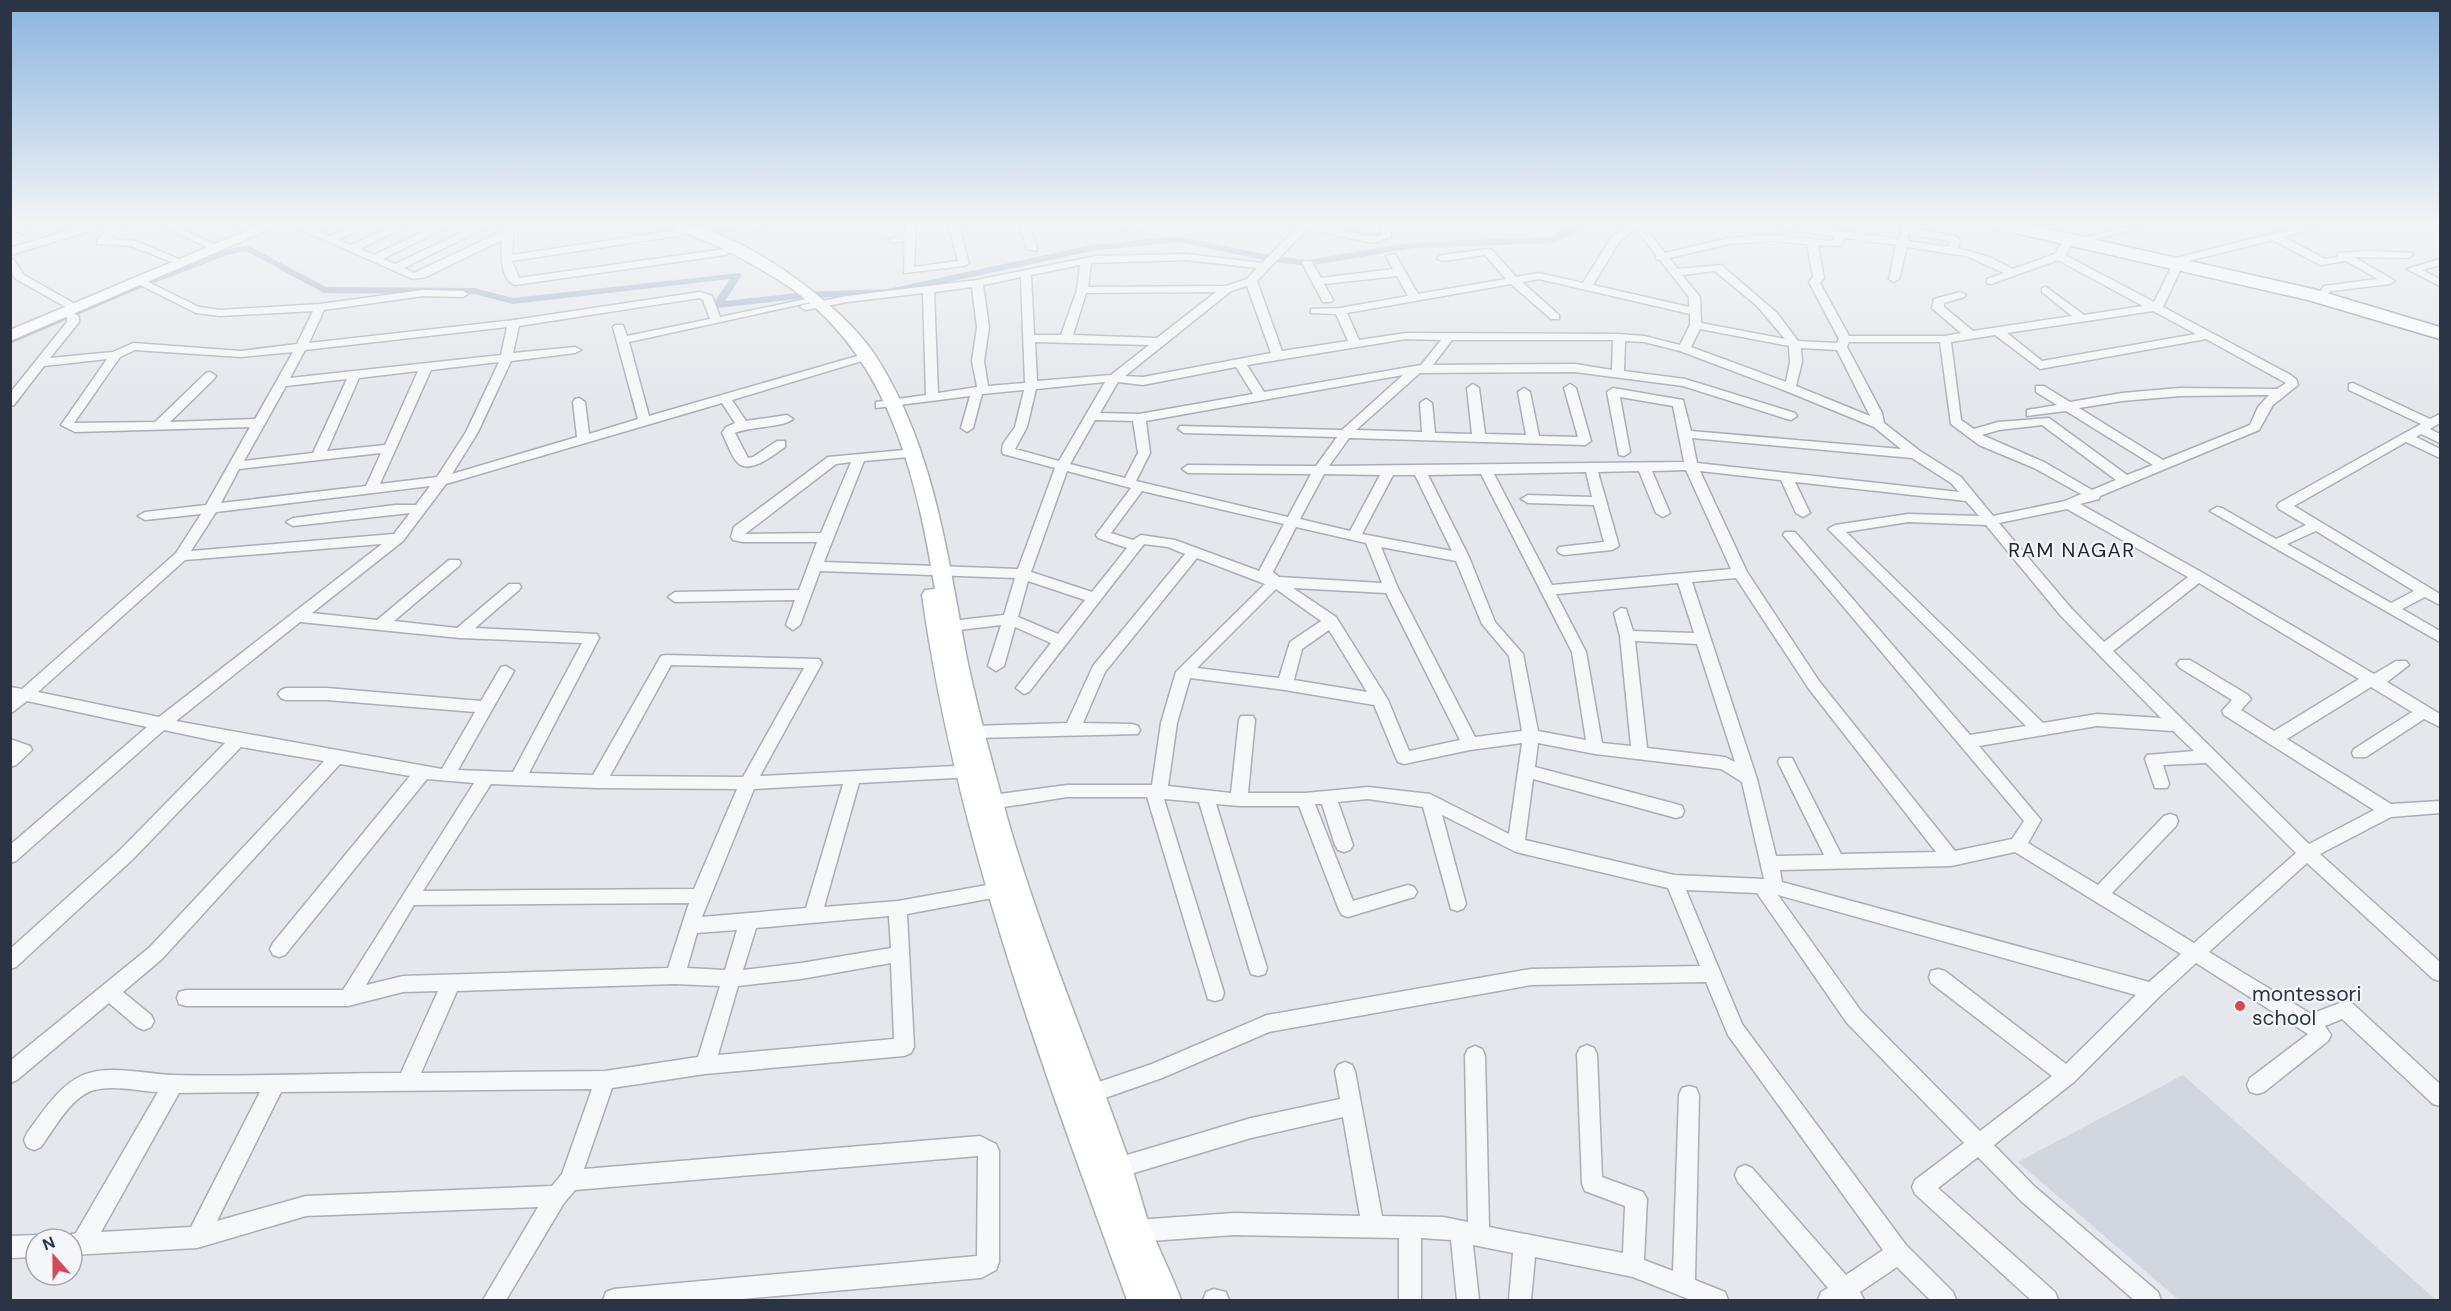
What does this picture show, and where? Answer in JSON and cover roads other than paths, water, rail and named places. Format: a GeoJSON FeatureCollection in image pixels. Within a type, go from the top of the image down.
{"type":"FeatureCollection","features":[{"type":"Feature","properties":{"kind":"highway"},"geometry":{"type":"LineString","coordinates":[[2271,284],[2440,333]]}},
{"type":"Feature","properties":{"kind":"highway"},"geometry":{"type":"LineString","coordinates":[[2284,284],[2324,293],[2440,327]]}},
{"type":"Feature","properties":{"kind":"street"},"geometry":{"type":"LineString","coordinates":[[10,402],[73,322],[71,311],[31,284]]}},
{"type":"Feature","properties":{"kind":"street"},"geometry":{"type":"LineString","coordinates":[[10,330],[71,311],[126,284]]}},
{"type":"Feature","properties":{"kind":"street"},"geometry":{"type":"LineString","coordinates":[[10,336],[141,284]]}},
{"type":"Feature","properties":{"kind":"street"},"geometry":{"type":"LineString","coordinates":[[147,284],[206,312],[320,307],[423,293],[463,294]]}},
{"type":"Feature","properties":{"kind":"street"},"geometry":{"type":"LineString","coordinates":[[784,284],[806,297]]}},
{"type":"Feature","properties":{"kind":"street"},"geometry":{"type":"LineString","coordinates":[[789,284],[806,297],[862,358],[915,452],[935,569],[941,656],[975,771],[998,890],[1076,1118],[1142,1300]]}},
{"type":"Feature","properties":{"kind":"street"},"geometry":{"type":"LineString","coordinates":[[624,340],[717,326],[806,297],[928,290],[969,284]]}},
{"type":"Feature","properties":{"kind":"street"},"geometry":{"type":"LineString","coordinates":[[967,428],[980,391],[978,361],[983,327],[977,284]]}},
{"type":"Feature","properties":{"kind":"street"},"geometry":{"type":"LineString","coordinates":[[1026,284],[1030,386],[1021,427],[1009,444],[1008,452],[1372,541],[1462,557]]}},
{"type":"Feature","properties":{"kind":"street"},"geometry":{"type":"LineString","coordinates":[[1066,338],[1083,284]]}},
{"type":"Feature","properties":{"kind":"street"},"geometry":{"type":"LineString","coordinates":[[996,666],[1023,574],[1062,466],[1114,378],[1227,290],[1241,284]]}},
{"type":"Feature","properties":{"kind":"street"},"geometry":{"type":"LineString","coordinates":[[1252,284],[1278,356]]}},
{"type":"Feature","properties":{"kind":"street"},"geometry":{"type":"LineString","coordinates":[[1318,284],[1327,300]]}},
{"type":"Feature","properties":{"kind":"street"},"geometry":{"type":"LineString","coordinates":[[1407,284],[1415,297]]}},
{"type":"Feature","properties":{"kind":"street"},"geometry":{"type":"LineString","coordinates":[[1315,311],[1340,311],[1489,284]]}},
{"type":"Feature","properties":{"kind":"street"},"geometry":{"type":"LineString","coordinates":[[1518,284],[1555,317]]}},
{"type":"Feature","properties":{"kind":"street"},"geometry":{"type":"LineString","coordinates":[[1574,284],[1695,312]]}},
{"type":"Feature","properties":{"kind":"street"},"geometry":{"type":"LineString","coordinates":[[1683,284],[1694,297],[1696,325],[1684,349]]}},
{"type":"Feature","properties":{"kind":"street"},"geometry":{"type":"LineString","coordinates":[[1739,284],[1752,294],[1794,344],[1797,362],[1790,388]]}},
{"type":"Feature","properties":{"kind":"street"},"geometry":{"type":"LineString","coordinates":[[1815,284],[1876,413],[1878,424]]}},
{"type":"Feature","properties":{"kind":"street"},"geometry":{"type":"LineString","coordinates":[[2040,730],[1835,528],[1908,518],[1990,521],[2069,504],[2094,496],[2255,427],[2262,408],[2277,393],[2292,385],[2292,382],[2210,335],[2113,284]]}},
{"type":"Feature","properties":{"kind":"street"},"geometry":{"type":"LineString","coordinates":[[2157,307],[2168,284]]}},
{"type":"Feature","properties":{"kind":"street"},"geometry":{"type":"LineString","coordinates":[[2324,293],[2328,288],[2361,284]]}},
{"type":"Feature","properties":{"kind":"street"},"geometry":{"type":"LineString","coordinates":[[928,290],[931,330],[928,360],[932,397]]}},
{"type":"Feature","properties":{"kind":"street"},"geometry":{"type":"LineString","coordinates":[[1082,290],[1227,290]]}},
{"type":"Feature","properties":{"kind":"street"},"geometry":{"type":"LineString","coordinates":[[2046,290],[2081,318]]}},
{"type":"Feature","properties":{"kind":"street"},"geometry":{"type":"LineString","coordinates":[[256,423],[75,428],[67,425],[116,355],[124,349],[143,345],[241,354],[514,323],[700,295],[708,298],[717,326]]}},
{"type":"Feature","properties":{"kind":"street"},"geometry":{"type":"LineString","coordinates":[[1960,295],[1938,301],[1938,308],[1970,335]]}},
{"type":"Feature","properties":{"kind":"street"},"geometry":{"type":"LineString","coordinates":[[10,708],[18,694],[181,556],[210,510],[256,423],[302,346],[320,307]]}},
{"type":"Feature","properties":{"kind":"street"},"geometry":{"type":"LineString","coordinates":[[1696,325],[1794,344],[1843,343],[1945,339],[2157,307]]}},
{"type":"Feature","properties":{"kind":"street"},"geometry":{"type":"LineString","coordinates":[[1340,311],[1355,344]]}},
{"type":"Feature","properties":{"kind":"street"},"geometry":{"type":"LineString","coordinates":[[10,856],[161,724],[398,538],[441,481],[472,432],[506,359],[514,323]]}},
{"type":"Feature","properties":{"kind":"street"},"geometry":{"type":"LineString","coordinates":[[619,327],[645,423]]}},
{"type":"Feature","properties":{"kind":"street"},"geometry":{"type":"LineString","coordinates":[[1997,331],[2040,365],[2210,335]]}},
{"type":"Feature","properties":{"kind":"street"},"geometry":{"type":"LineString","coordinates":[[887,404],[980,391],[1114,378],[1143,381],[1278,356],[1417,335],[1618,337],[1644,339],[1684,349],[1790,388],[1878,424],[1915,454],[1956,480],[2066,612],[2307,853],[2440,973]]}},
{"type":"Feature","properties":{"kind":"street"},"geometry":{"type":"LineString","coordinates":[[1450,335],[1420,369],[1346,433],[1320,470],[1265,573],[1331,621],[1380,700],[1404,758],[1470,744],[1530,736],[1595,748],[1640,754],[1670,754],[1725,763],[1749,779]]}},
{"type":"Feature","properties":{"kind":"street"},"geometry":{"type":"LineString","coordinates":[[1618,337],[1618,374]]}},
{"type":"Feature","properties":{"kind":"street"},"geometry":{"type":"LineString","coordinates":[[1028,338],[1161,342]]}},
{"type":"Feature","properties":{"kind":"street"},"geometry":{"type":"LineString","coordinates":[[1945,339],[1955,421],[1983,442],[2039,465],[2094,496]]}},
{"type":"Feature","properties":{"kind":"street"},"geometry":{"type":"LineString","coordinates":[[280,383],[425,369],[575,350]]}},
{"type":"Feature","properties":{"kind":"street"},"geometry":{"type":"LineString","coordinates":[[41,363],[116,355]]}},
{"type":"Feature","properties":{"kind":"street"},"geometry":{"type":"LineString","coordinates":[[145,516],[441,481],[862,358]]}},
{"type":"Feature","properties":{"kind":"street"},"geometry":{"type":"LineString","coordinates":[[1240,363],[1260,396]]}},
{"type":"Feature","properties":{"kind":"street"},"geometry":{"type":"LineString","coordinates":[[1090,416],[1139,418],[1420,369],[1562,368],[1684,383],[1791,416]]}},
{"type":"Feature","properties":{"kind":"street"},"geometry":{"type":"LineString","coordinates":[[370,491],[425,369]]}},
{"type":"Feature","properties":{"kind":"street"},"geometry":{"type":"LineString","coordinates":[[158,426],[210,376]]}},
{"type":"Feature","properties":{"kind":"street"},"geometry":{"type":"LineString","coordinates":[[318,456],[354,376]]}},
{"type":"Feature","properties":{"kind":"street"},"geometry":{"type":"LineString","coordinates":[[2353,387],[2431,424],[2440,439]]}},
{"type":"Feature","properties":{"kind":"street"},"geometry":{"type":"LineString","coordinates":[[1473,388],[1479,439]]}},
{"type":"Feature","properties":{"kind":"street"},"geometry":{"type":"LineString","coordinates":[[1564,550],[1612,546],[1570,388]]}},
{"type":"Feature","properties":{"kind":"street"},"geometry":{"type":"LineString","coordinates":[[2040,389],[2067,408],[2162,465]]}},
{"type":"Feature","properties":{"kind":"street"},"geometry":{"type":"LineString","coordinates":[[2031,413],[2122,397],[2180,392],[2266,391],[2277,393]]}},
{"type":"Feature","properties":{"kind":"street"},"geometry":{"type":"LineString","coordinates":[[1524,392],[1533,440]]}},
{"type":"Feature","properties":{"kind":"street"},"geometry":{"type":"LineString","coordinates":[[1624,452],[1613,392],[1679,404],[1691,466],[1740,573],[1814,685],[1951,859]]}},
{"type":"Feature","properties":{"kind":"street"},"geometry":{"type":"LineString","coordinates":[[726,399],[742,425]]}},
{"type":"Feature","properties":{"kind":"street"},"geometry":{"type":"LineString","coordinates":[[579,402],[584,441]]}},
{"type":"Feature","properties":{"kind":"street"},"geometry":{"type":"LineString","coordinates":[[1426,403],[1429,437]]}},
{"type":"Feature","properties":{"kind":"street"},"geometry":{"type":"LineString","coordinates":[[887,404],[904,454],[951,626],[963,693],[975,732],[975,771],[992,802],[1014,886],[1088,1095],[1117,1168],[1137,1231],[1166,1300]]}},
{"type":"Feature","properties":{"kind":"street"},"geometry":{"type":"LineString","coordinates":[[1136,546],[1103,535],[1134,484],[1144,453],[1139,418]]}},
{"type":"Feature","properties":{"kind":"street"},"geometry":{"type":"LineString","coordinates":[[781,444],[756,461],[746,464],[728,434],[730,430],[742,425],[787,419]]}},
{"type":"Feature","properties":{"kind":"street"},"geometry":{"type":"LineString","coordinates":[[1972,434],[1998,426],[2045,421],[2127,482]]}},
{"type":"Feature","properties":{"kind":"street"},"geometry":{"type":"LineString","coordinates":[[2431,424],[2284,506],[2440,600]]}},
{"type":"Feature","properties":{"kind":"street"},"geometry":{"type":"LineString","coordinates":[[1184,429],[1585,441]]}},
{"type":"Feature","properties":{"kind":"street"},"geometry":{"type":"LineString","coordinates":[[1684,434],[1788,441],[1915,454]]}},
{"type":"Feature","properties":{"kind":"street"},"geometry":{"type":"LineString","coordinates":[[2406,437],[2440,454]]}},
{"type":"Feature","properties":{"kind":"street"},"geometry":{"type":"LineString","coordinates":[[233,466],[389,448]]}},
{"type":"Feature","properties":{"kind":"street"},"geometry":{"type":"LineString","coordinates":[[826,537],[742,538],[738,533],[831,461],[904,454]]}},
{"type":"Feature","properties":{"kind":"street"},"geometry":{"type":"LineString","coordinates":[[793,624],[859,458]]}},
{"type":"Feature","properties":{"kind":"street"},"geometry":{"type":"LineString","coordinates":[[1188,469],[1420,471],[1691,466],[1969,497]]}},
{"type":"Feature","properties":{"kind":"street"},"geometry":{"type":"LineString","coordinates":[[1644,467],[1663,513]]}},
{"type":"Feature","properties":{"kind":"street"},"geometry":{"type":"LineString","coordinates":[[1485,469],[1579,652],[1595,748]]}},
{"type":"Feature","properties":{"kind":"street"},"geometry":{"type":"LineString","coordinates":[[1354,536],[1388,471]]}},
{"type":"Feature","properties":{"kind":"street"},"geometry":{"type":"LineString","coordinates":[[1420,471],[1462,557],[1489,624],[1516,654],[1530,736],[1516,845]]}},
{"type":"Feature","properties":{"kind":"street"},"geometry":{"type":"LineString","coordinates":[[1786,477],[1803,513]]}},
{"type":"Feature","properties":{"kind":"street"},"geometry":{"type":"LineString","coordinates":[[1528,499],[1600,501]]}},
{"type":"Feature","properties":{"kind":"street"},"geometry":{"type":"LineString","coordinates":[[2069,504],[2198,576],[2440,721]]}},
{"type":"Feature","properties":{"kind":"street"},"geometry":{"type":"LineString","coordinates":[[292,522],[395,509],[420,509]]}},
{"type":"Feature","properties":{"kind":"street"},"geometry":{"type":"LineString","coordinates":[[2217,511],[2440,637]]}},
{"type":"Feature","properties":{"kind":"street"},"geometry":{"type":"LineString","coordinates":[[2276,544],[2317,525]]}},
{"type":"Feature","properties":{"kind":"street"},"geometry":{"type":"LineString","coordinates":[[1790,535],[2033,820],[2017,845]]}},
{"type":"Feature","properties":{"kind":"street"},"geometry":{"type":"LineString","coordinates":[[181,556],[398,538]]}},
{"type":"Feature","properties":{"kind":"street"},"geometry":{"type":"LineString","coordinates":[[1024,688],[1141,539],[1170,543],[1275,582],[1391,588]]}},
{"type":"Feature","properties":{"kind":"street"},"geometry":{"type":"LineString","coordinates":[[1372,541],[1391,588],[1470,744]]}},
{"type":"Feature","properties":{"kind":"street"},"geometry":{"type":"LineString","coordinates":[[1072,729],[1098,670],[1194,552]]}},
{"type":"Feature","properties":{"kind":"street"},"geometry":{"type":"LineString","coordinates":[[380,625],[454,563]]}},
{"type":"Feature","properties":{"kind":"street"},"geometry":{"type":"LineString","coordinates":[[816,566],[1023,574],[1094,598]]}},
{"type":"Feature","properties":{"kind":"street"},"geometry":{"type":"LineString","coordinates":[[1546,590],[1740,573]]}},
{"type":"Feature","properties":{"kind":"street"},"geometry":{"type":"LineString","coordinates":[[2104,650],[2198,576]]}},
{"type":"Feature","properties":{"kind":"street"},"geometry":{"type":"LineString","coordinates":[[1683,577],[1749,779],[1769,863],[1769,887],[1854,1017],[2028,1193],[2150,1300]]}},
{"type":"Feature","properties":{"kind":"street"},"geometry":{"type":"LineString","coordinates":[[1215,993],[1156,792],[1169,723],[1184,672],[1275,582]]}},
{"type":"Feature","properties":{"kind":"street"},"geometry":{"type":"LineString","coordinates":[[460,633],[514,587]]}},
{"type":"Feature","properties":{"kind":"street"},"geometry":{"type":"LineString","coordinates":[[2391,609],[2426,591]]}},
{"type":"Feature","properties":{"kind":"street"},"geometry":{"type":"LineString","coordinates":[[675,597],[804,595]]}},
{"type":"Feature","properties":{"kind":"street"},"geometry":{"type":"LineString","coordinates":[[1621,613],[1627,636],[1640,754]]}},
{"type":"Feature","properties":{"kind":"street"},"geometry":{"type":"LineString","coordinates":[[299,617],[460,633],[592,638],[517,780]]}},
{"type":"Feature","properties":{"kind":"street"},"geometry":{"type":"LineString","coordinates":[[951,626],[1010,619],[1061,641]]}},
{"type":"Feature","properties":{"kind":"street"},"geometry":{"type":"LineString","coordinates":[[1286,684],[1295,646],[1331,621]]}},
{"type":"Feature","properties":{"kind":"street"},"geometry":{"type":"LineString","coordinates":[[1627,636],[1704,639]]}},
{"type":"Feature","properties":{"kind":"street"},"geometry":{"type":"LineString","coordinates":[[598,782],[666,660],[814,663],[748,783],[700,896],[675,976]]}},
{"type":"Feature","properties":{"kind":"street"},"geometry":{"type":"LineString","coordinates":[[2185,663],[2243,699],[2230,711],[2388,811]]}},
{"type":"Feature","properties":{"kind":"street"},"geometry":{"type":"LineString","coordinates":[[2274,739],[2401,665]]}},
{"type":"Feature","properties":{"kind":"street"},"geometry":{"type":"LineString","coordinates":[[446,776],[506,671]]}},
{"type":"Feature","properties":{"kind":"street"},"geometry":{"type":"LineString","coordinates":[[1184,672],[1286,684],[1380,700]]}},
{"type":"Feature","properties":{"kind":"street"},"geometry":{"type":"LineString","coordinates":[[18,694],[238,740],[446,776],[598,782],[748,783],[852,780],[975,771]]}},
{"type":"Feature","properties":{"kind":"street"},"geometry":{"type":"LineString","coordinates":[[286,694],[327,694],[484,707]]}},
{"type":"Feature","properties":{"kind":"street"},"geometry":{"type":"LineString","coordinates":[[2361,753],[2425,711]]}},
{"type":"Feature","properties":{"kind":"street"},"geometry":{"type":"LineString","coordinates":[[1239,800],[1247,720]]}},
{"type":"Feature","properties":{"kind":"street"},"geometry":{"type":"LineString","coordinates":[[1967,742],[2097,720],[2177,725]]}},
{"type":"Feature","properties":{"kind":"street"},"geometry":{"type":"LineString","coordinates":[[975,732],[1132,730]]}},
{"type":"Feature","properties":{"kind":"street"},"geometry":{"type":"LineString","coordinates":[[10,961],[92,891],[175,809],[238,740]]}},
{"type":"Feature","properties":{"kind":"street"},"geometry":{"type":"LineString","coordinates":[[10,746],[24,750],[10,761]]}},
{"type":"Feature","properties":{"kind":"street"},"geometry":{"type":"LineString","coordinates":[[10,1074],[110,993],[164,945],[337,757]]}},
{"type":"Feature","properties":{"kind":"street"},"geometry":{"type":"LineString","coordinates":[[2161,784],[2153,759],[2210,757]]}},
{"type":"Feature","properties":{"kind":"street"},"geometry":{"type":"LineString","coordinates":[[1786,762],[1836,861]]}},
{"type":"Feature","properties":{"kind":"street"},"geometry":{"type":"LineString","coordinates":[[1526,771],[1676,811]]}},
{"type":"Feature","properties":{"kind":"street"},"geometry":{"type":"LineString","coordinates":[[279,949],[422,773]]}},
{"type":"Feature","properties":{"kind":"street"},"geometry":{"type":"LineString","coordinates":[[348,998],[486,779]]}},
{"type":"Feature","properties":{"kind":"street"},"geometry":{"type":"LineString","coordinates":[[813,914],[852,780]]}},
{"type":"Feature","properties":{"kind":"street"},"geometry":{"type":"LineString","coordinates":[[992,802],[1067,791],[1156,792],[1239,800],[1305,799],[1368,793],[1430,801],[1516,845],[1674,882],[1769,887],[2152,991]]}},
{"type":"Feature","properties":{"kind":"street"},"geometry":{"type":"LineString","coordinates":[[1206,797],[1258,968]]}},
{"type":"Feature","properties":{"kind":"street"},"geometry":{"type":"LineString","coordinates":[[1328,797],[1344,845]]}},
{"type":"Feature","properties":{"kind":"street"},"geometry":{"type":"LineString","coordinates":[[1305,799],[1348,910],[1408,892]]}},
{"type":"Feature","properties":{"kind":"street"},"geometry":{"type":"LineString","coordinates":[[1430,801],[1457,904]]}},
{"type":"Feature","properties":{"kind":"street"},"geometry":{"type":"LineString","coordinates":[[2047,1300],[1922,1187],[2067,1076],[2152,991],[2307,853],[2388,811],[2440,807]]}},
{"type":"Feature","properties":{"kind":"street"},"geometry":{"type":"LineString","coordinates":[[2100,894],[2170,821]]}},
{"type":"Feature","properties":{"kind":"street"},"geometry":{"type":"LineString","coordinates":[[1769,863],[1951,859],[2017,845],[2310,1023],[2322,1035],[2257,1084]]}},
{"type":"Feature","properties":{"kind":"street"},"geometry":{"type":"LineString","coordinates":[[1674,882],[1735,1029],[1898,1253],[1945,1300]]}},
{"type":"Feature","properties":{"kind":"street"},"geometry":{"type":"LineString","coordinates":[[691,926],[813,914],[898,909],[998,890]]}},
{"type":"Feature","properties":{"kind":"street"},"geometry":{"type":"LineString","coordinates":[[409,898],[700,896]]}},
{"type":"Feature","properties":{"kind":"street"},"geometry":{"type":"LineString","coordinates":[[34,1140],[66,1098],[77,1088],[89,1082],[104,1079],[174,1084],[605,1080],[705,1065],[904,1047],[898,909]]}},
{"type":"Feature","properties":{"kind":"street"},"geometry":{"type":"LineString","coordinates":[[705,1065],[749,921]]}},
{"type":"Feature","properties":{"kind":"street"},"geometry":{"type":"LineString","coordinates":[[186,998],[348,998],[403,984],[675,976],[732,979],[801,971],[900,954]]}},
{"type":"Feature","properties":{"kind":"street"},"geometry":{"type":"LineString","coordinates":[[1088,1095],[1155,1072],[1267,1024],[1531,977],[1711,974]]}},
{"type":"Feature","properties":{"kind":"street"},"geometry":{"type":"LineString","coordinates":[[1938,977],[2067,1076]]}},
{"type":"Feature","properties":{"kind":"street"},"geometry":{"type":"LineString","coordinates":[[407,1081],[451,983]]}},
{"type":"Feature","properties":{"kind":"street"},"geometry":{"type":"LineString","coordinates":[[110,993],[144,1021]]}},
{"type":"Feature","properties":{"kind":"street"},"geometry":{"type":"LineString","coordinates":[[2310,1023],[2344,1009],[2440,1097]]}},
{"type":"Feature","properties":{"kind":"street"},"geometry":{"type":"LineString","coordinates":[[1587,1054],[1592,1184],[1636,1199],[1633,1266]]}},
{"type":"Feature","properties":{"kind":"street"},"geometry":{"type":"LineString","coordinates":[[1468,1300],[1474,1055]]}},
{"type":"Feature","properties":{"kind":"street"},"geometry":{"type":"LineString","coordinates":[[1345,1071],[1373,1227]]}},
{"type":"Feature","properties":{"kind":"street"},"geometry":{"type":"LineString","coordinates":[[494,1300],[564,1188],[605,1080]]}},
{"type":"Feature","properties":{"kind":"street"},"geometry":{"type":"LineString","coordinates":[[197,1237],[276,1082]]}},
{"type":"Feature","properties":{"kind":"street"},"geometry":{"type":"LineString","coordinates":[[84,1232],[174,1084]]}},
{"type":"Feature","properties":{"kind":"street"},"geometry":{"type":"LineString","coordinates":[[1684,1287],[1689,1095]]}},
{"type":"Feature","properties":{"kind":"street"},"geometry":{"type":"LineString","coordinates":[[1117,1168],[1251,1128],[1351,1106]]}},
{"type":"Feature","properties":{"kind":"street"},"geometry":{"type":"LineString","coordinates":[[84,1244],[197,1237],[306,1206],[564,1188],[980,1146],[986,1147],[991,1156],[988,1262],[981,1267],[614,1300]]}},
{"type":"Feature","properties":{"kind":"street"},"geometry":{"type":"LineString","coordinates":[[1745,1174],[1842,1297],[1898,1253]]}},
{"type":"Feature","properties":{"kind":"street"},"geometry":{"type":"LineString","coordinates":[[1137,1231],[1234,1224],[1443,1228],[1633,1266],[1717,1300]]}},
{"type":"Feature","properties":{"kind":"street"},"geometry":{"type":"LineString","coordinates":[[1410,1227],[1410,1300]]}},
{"type":"Feature","properties":{"kind":"street"},"geometry":{"type":"LineString","coordinates":[[1520,1300],[1525,1245]]}},
{"type":"Feature","properties":{"kind":"waterway"},"geometry":{"type":"LineString","coordinates":[[10,341],[143,284]]}},
{"type":"Feature","properties":{"kind":"waterway"},"geometry":{"type":"LineString","coordinates":[[313,284],[324,290],[474,291],[513,301],[658,284]]}},
{"type":"Feature","properties":{"kind":"waterway"},"geometry":{"type":"LineString","coordinates":[[731,284],[717,305],[806,295],[888,292],[924,284]]}},
{"type":"Feature","properties":{"kind":"place","name":"montessori school"},"geometry":{"type":"Point","coordinates":[2240,1006]}},
{"type":"Feature","properties":{"kind":"district","name":"RAM NAGAR"},"geometry":{"type":"Point","coordinates":[2072,550]}}]}
